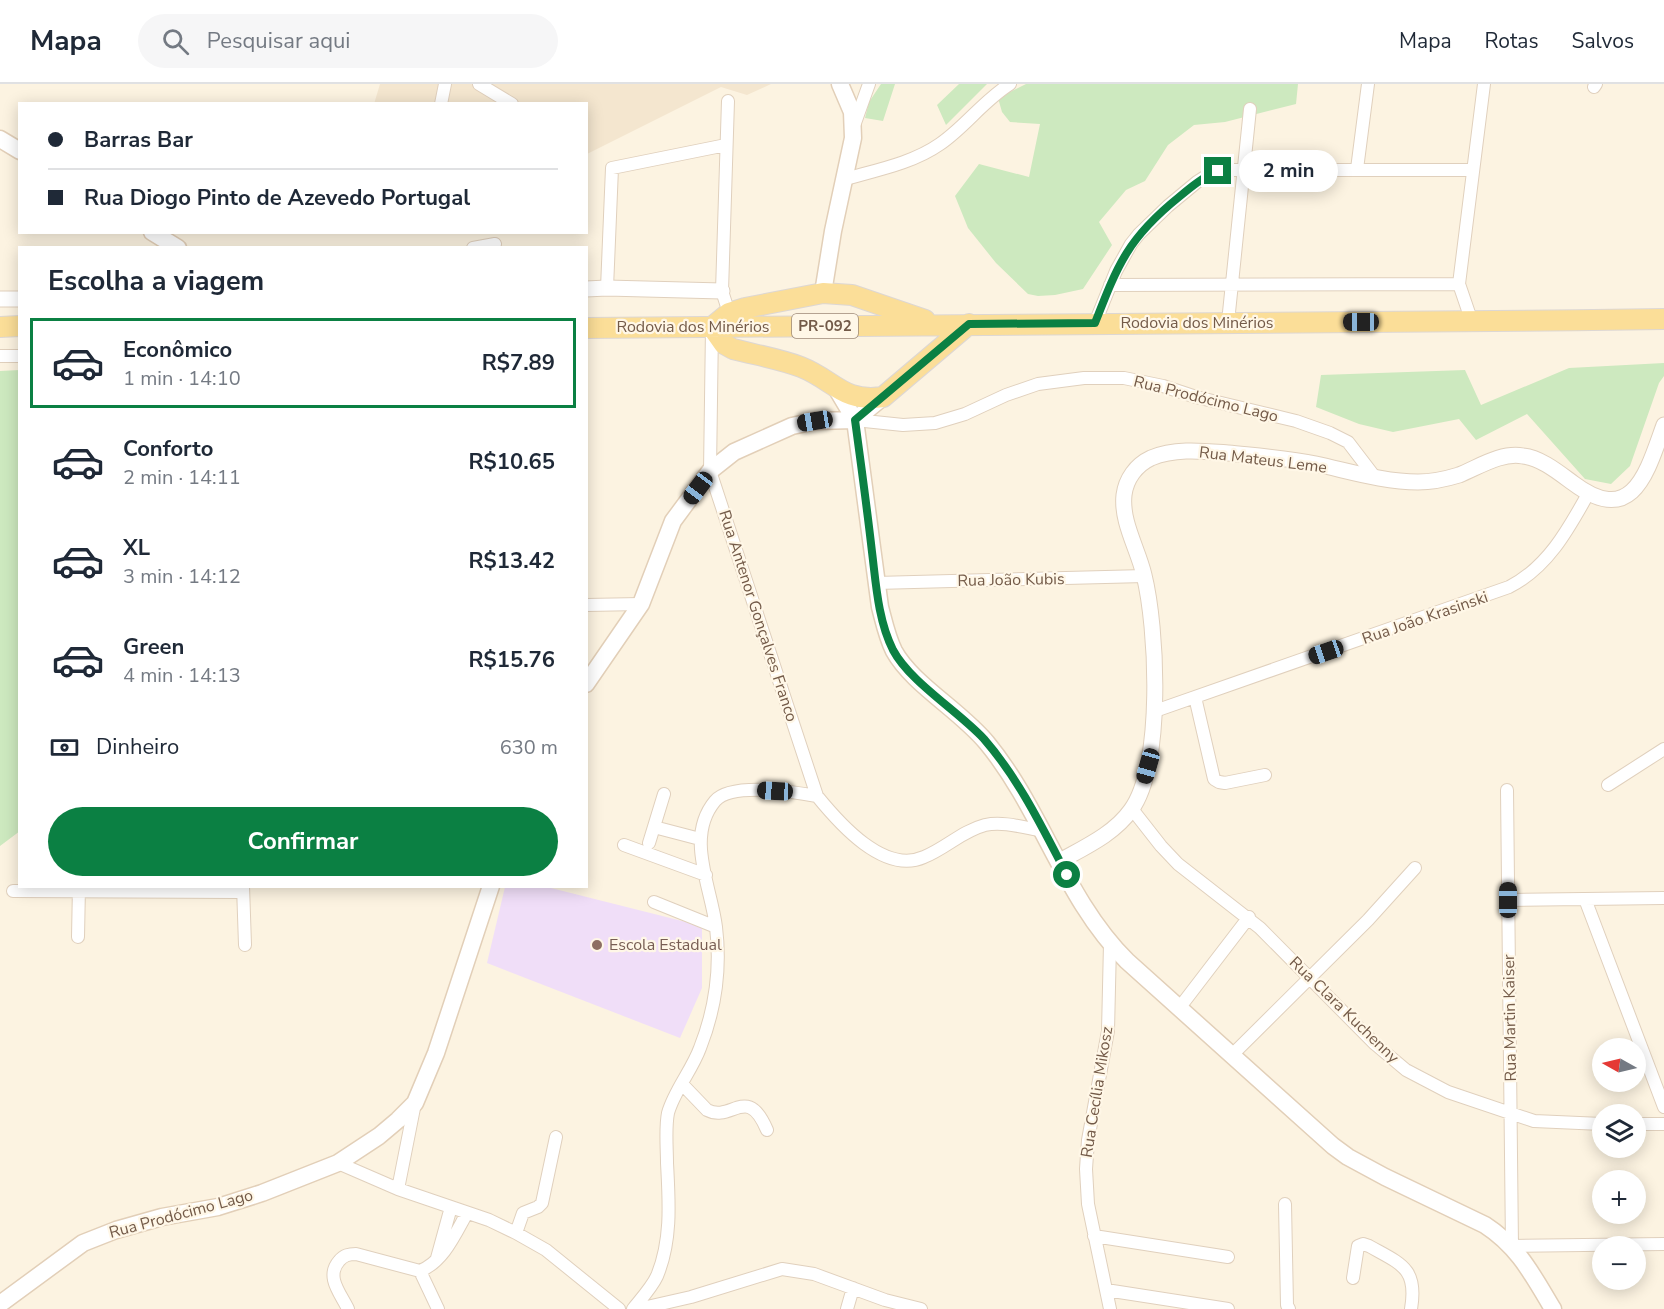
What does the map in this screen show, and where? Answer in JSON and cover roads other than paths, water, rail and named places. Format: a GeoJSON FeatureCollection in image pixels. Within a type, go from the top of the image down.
{"type":"FeatureCollection","features":[{"type":"Feature","properties":{"kind":"main road"},"geometry":{"type":"LineString","coordinates":[[823,292],[828,255],[851,152],[854,127],[852,112],[840,84]]}},
{"type":"Feature","properties":{"kind":"main road"},"geometry":{"type":"LineString","coordinates":[[0,138],[18,150]]}},
{"type":"Feature","properties":{"kind":"main road"},"geometry":{"type":"LineString","coordinates":[[156,234],[175,246]]}},
{"type":"Feature","properties":{"kind":"main road"},"geometry":{"type":"LineString","coordinates":[[883,397],[858,398],[801,368],[733,349],[724,344],[712,327],[729,313],[823,292],[852,295],[939,325]]}},
{"type":"Feature","properties":{"kind":"main road","name":"Rodovia dos Minérios"},"geometry":{"type":"LineString","coordinates":[[588,328],[1664,319]]}},
{"type":"Feature","properties":{"kind":"main road"},"geometry":{"type":"LineString","coordinates":[[855,420],[969,324]]}},
{"type":"Feature","properties":{"kind":"main road"},"geometry":{"type":"LineString","coordinates":[[0,327],[16,339]]}},
{"type":"Feature","properties":{"kind":"main road"},"geometry":{"type":"LineString","coordinates":[[836,388],[855,420],[876,583],[888,637],[902,663],[965,720],[986,742],[1014,780],[1091,919],[1110,944],[1320,1135],[1348,1157],[1485,1225],[1500,1235],[1512,1246],[1553,1309]]}},
{"type":"Feature","properties":{"kind":"main road","name":"Rua Prodócimo Lago"},"geometry":{"type":"LineString","coordinates":[[588,681],[641,604],[673,520],[710,471],[734,452],[792,426],[815,421],[855,420]]}},
{"type":"Feature","properties":{"kind":"main road","name":"Rua Prodócimo Lago"},"geometry":{"type":"LineString","coordinates":[[0,1304],[83,1243],[116,1230],[162,1217],[218,1207],[262,1193],[338,1163],[379,1136],[415,1103],[449,1015],[490,888]]}},
{"type":"Feature","properties":{"kind":"street"},"geometry":{"type":"LineString","coordinates":[[441,102],[445,84]]}},
{"type":"Feature","properties":{"kind":"street"},"geometry":{"type":"LineString","coordinates":[[479,84],[509,102]]}},
{"type":"Feature","properties":{"kind":"street"},"geometry":{"type":"LineString","coordinates":[[854,127],[869,84]]}},
{"type":"Feature","properties":{"kind":"street"},"geometry":{"type":"LineString","coordinates":[[845,179],[926,153],[1010,84]]}},
{"type":"Feature","properties":{"kind":"street"},"geometry":{"type":"LineString","coordinates":[[1357,170],[1368,84]]}},
{"type":"Feature","properties":{"kind":"street"},"geometry":{"type":"LineString","coordinates":[[1472,322],[1459,284],[1484,84]]}},
{"type":"Feature","properties":{"kind":"street"},"geometry":{"type":"LineString","coordinates":[[728,101],[722,291],[729,313]]}},
{"type":"Feature","properties":{"kind":"street"},"geometry":{"type":"LineString","coordinates":[[1228,322],[1250,109]]}},
{"type":"Feature","properties":{"kind":"street"},"geometry":{"type":"LineString","coordinates":[[607,288],[612,168],[726,145]]}},
{"type":"Feature","properties":{"kind":"street"},"geometry":{"type":"LineString","coordinates":[[1095,323],[1110,285],[1131,244],[1168,206],[1208,175],[1227,170],[1473,170]]}},
{"type":"Feature","properties":{"kind":"street"},"geometry":{"type":"LineString","coordinates":[[478,246],[494,241]]}},
{"type":"Feature","properties":{"kind":"street"},"geometry":{"type":"LineString","coordinates":[[1110,285],[1459,284]]}},
{"type":"Feature","properties":{"kind":"street"},"geometry":{"type":"LineString","coordinates":[[588,289],[722,291]]}},
{"type":"Feature","properties":{"kind":"street"},"geometry":{"type":"LineString","coordinates":[[0,299],[18,299]]}},
{"type":"Feature","properties":{"kind":"street","name":"Rua Antenor Gonçalves Franco"},"geometry":{"type":"LineString","coordinates":[[712,327],[710,471],[817,796]]}},
{"type":"Feature","properties":{"kind":"street"},"geometry":{"type":"LineString","coordinates":[[0,356],[16,339]]}},
{"type":"Feature","properties":{"kind":"street","name":"Rua Prodócimo Lago"},"geometry":{"type":"LineString","coordinates":[[855,420],[903,425],[935,423],[965,414],[1006,395],[1038,384],[1083,378],[1124,378],[1163,386],[1330,433],[1348,442],[1374,476]]}},
{"type":"Feature","properties":{"kind":"street","name":"Rua Mateus Leme"},"geometry":{"type":"LineString","coordinates":[[1060,861],[1106,834],[1132,809],[1148,766],[1155,711],[1150,606],[1145,576],[1125,514],[1124,495],[1133,472],[1148,459],[1178,452],[1213,452],[1292,459],[1400,481],[1429,482],[1458,475],[1500,457],[1523,455],[1548,466],[1588,494],[1604,500],[1627,495],[1636,488],[1647,470],[1664,425]]}},
{"type":"Feature","properties":{"kind":"street","name":"Rua João Krasinski"},"geometry":{"type":"LineString","coordinates":[[1155,711],[1515,585],[1532,573],[1546,558],[1571,524],[1588,494]]}},
{"type":"Feature","properties":{"kind":"street","name":"Rua João Kubis"},"geometry":{"type":"LineString","coordinates":[[876,583],[1145,576]]}},
{"type":"Feature","properties":{"kind":"street"},"geometry":{"type":"LineString","coordinates":[[588,605],[641,604]]}},
{"type":"Feature","properties":{"kind":"street"},"geometry":{"type":"LineString","coordinates":[[1195,697],[1214,779],[1225,783],[1265,775]]}},
{"type":"Feature","properties":{"kind":"street"},"geometry":{"type":"LineString","coordinates":[[1608,785],[1664,749]]}},
{"type":"Feature","properties":{"kind":"street","name":"Rua Martin Kaiser"},"geometry":{"type":"LineString","coordinates":[[1507,790],[1512,1246]]}},
{"type":"Feature","properties":{"kind":"street"},"geometry":{"type":"LineString","coordinates":[[635,1309],[656,1277],[665,1250],[669,1217],[668,1114],[700,1048],[714,1001],[718,957],[716,927],[700,839],[704,817],[717,798],[735,791],[788,791],[817,796],[839,823],[870,848],[891,859],[913,861],[923,858],[964,833],[986,825],[1006,824],[1044,831]]}},
{"type":"Feature","properties":{"kind":"street"},"geometry":{"type":"LineString","coordinates":[[649,843],[664,794]]}},
{"type":"Feature","properties":{"kind":"street","name":"Rua Clara Kuchenny"},"geometry":{"type":"LineString","coordinates":[[1132,809],[1178,864],[1249,918],[1375,1044],[1406,1071],[1433,1086],[1511,1114],[1545,1123],[1592,1124]]}},
{"type":"Feature","properties":{"kind":"street"},"geometry":{"type":"LineString","coordinates":[[654,827],[700,839]]}},
{"type":"Feature","properties":{"kind":"street"},"geometry":{"type":"LineString","coordinates":[[624,845],[706,875]]}},
{"type":"Feature","properties":{"kind":"street"},"geometry":{"type":"LineString","coordinates":[[1233,1054],[1310,978],[1415,868]]}},
{"type":"Feature","properties":{"kind":"street"},"geometry":{"type":"LineString","coordinates":[[78,937],[79,888]]}},
{"type":"Feature","properties":{"kind":"street"},"geometry":{"type":"LineString","coordinates":[[13,891],[79,888],[243,889],[245,945]]}},
{"type":"Feature","properties":{"kind":"street"},"geometry":{"type":"LineString","coordinates":[[1508,900],[1664,897]]}},
{"type":"Feature","properties":{"kind":"street"},"geometry":{"type":"LineString","coordinates":[[1585,899],[1664,1107]]}},
{"type":"Feature","properties":{"kind":"street"},"geometry":{"type":"LineString","coordinates":[[654,902],[716,927]]}},
{"type":"Feature","properties":{"kind":"street"},"geometry":{"type":"LineString","coordinates":[[1180,1007],[1249,918]]}},
{"type":"Feature","properties":{"kind":"street","name":"Rua Cecília Mikosz"},"geometry":{"type":"LineString","coordinates":[[1110,944],[1108,1031],[1086,1154],[1086,1187],[1110,1309]]}},
{"type":"Feature","properties":{"kind":"street"},"geometry":{"type":"LineString","coordinates":[[682,1084],[712,1113],[742,1106],[753,1108],[760,1113],[767,1130]]}},
{"type":"Feature","properties":{"kind":"street"},"geometry":{"type":"LineString","coordinates":[[398,1189],[415,1103]]}},
{"type":"Feature","properties":{"kind":"street"},"geometry":{"type":"LineString","coordinates":[[1646,1124],[1664,1124]]}},
{"type":"Feature","properties":{"kind":"street"},"geometry":{"type":"LineString","coordinates":[[516,1233],[524,1213],[542,1203],[556,1137]]}},
{"type":"Feature","properties":{"kind":"street"},"geometry":{"type":"LineString","coordinates":[[338,1163],[398,1189],[489,1220],[516,1233],[546,1250],[619,1309]]}},
{"type":"Feature","properties":{"kind":"street"},"geometry":{"type":"LineString","coordinates":[[1285,1203],[1287,1305],[1289,1309]]}},
{"type":"Feature","properties":{"kind":"street"},"geometry":{"type":"LineString","coordinates":[[348,1309],[333,1281],[333,1271],[338,1262],[347,1254],[356,1254],[420,1271],[430,1267],[447,1249],[451,1207]]}},
{"type":"Feature","properties":{"kind":"street"},"geometry":{"type":"LineString","coordinates":[[447,1238],[467,1213]]}},
{"type":"Feature","properties":{"kind":"street"},"geometry":{"type":"LineString","coordinates":[[1094,1236],[1227,1257]]}},
{"type":"Feature","properties":{"kind":"street"},"geometry":{"type":"LineString","coordinates":[[1353,1278],[1358,1246],[1363,1244],[1369,1246],[1405,1268],[1411,1277],[1413,1296],[1411,1309]]}},
{"type":"Feature","properties":{"kind":"street"},"geometry":{"type":"LineString","coordinates":[[1512,1246],[1664,1244]]}},
{"type":"Feature","properties":{"kind":"street"},"geometry":{"type":"LineString","coordinates":[[635,1309],[722,1288],[756,1275],[782,1269],[814,1274],[921,1309]]}},
{"type":"Feature","properties":{"kind":"street"},"geometry":{"type":"LineString","coordinates":[[420,1271],[438,1309]]}},
{"type":"Feature","properties":{"kind":"street"},"geometry":{"type":"LineString","coordinates":[[847,1309],[853,1288]]}},
{"type":"Feature","properties":{"kind":"street"},"geometry":{"type":"LineString","coordinates":[[1106,1290],[1228,1309]]}},
{"type":"Feature","properties":{"kind":"place","name":"Escola Estadual"},"geometry":{"type":"Point","coordinates":[597,945]}}]}
